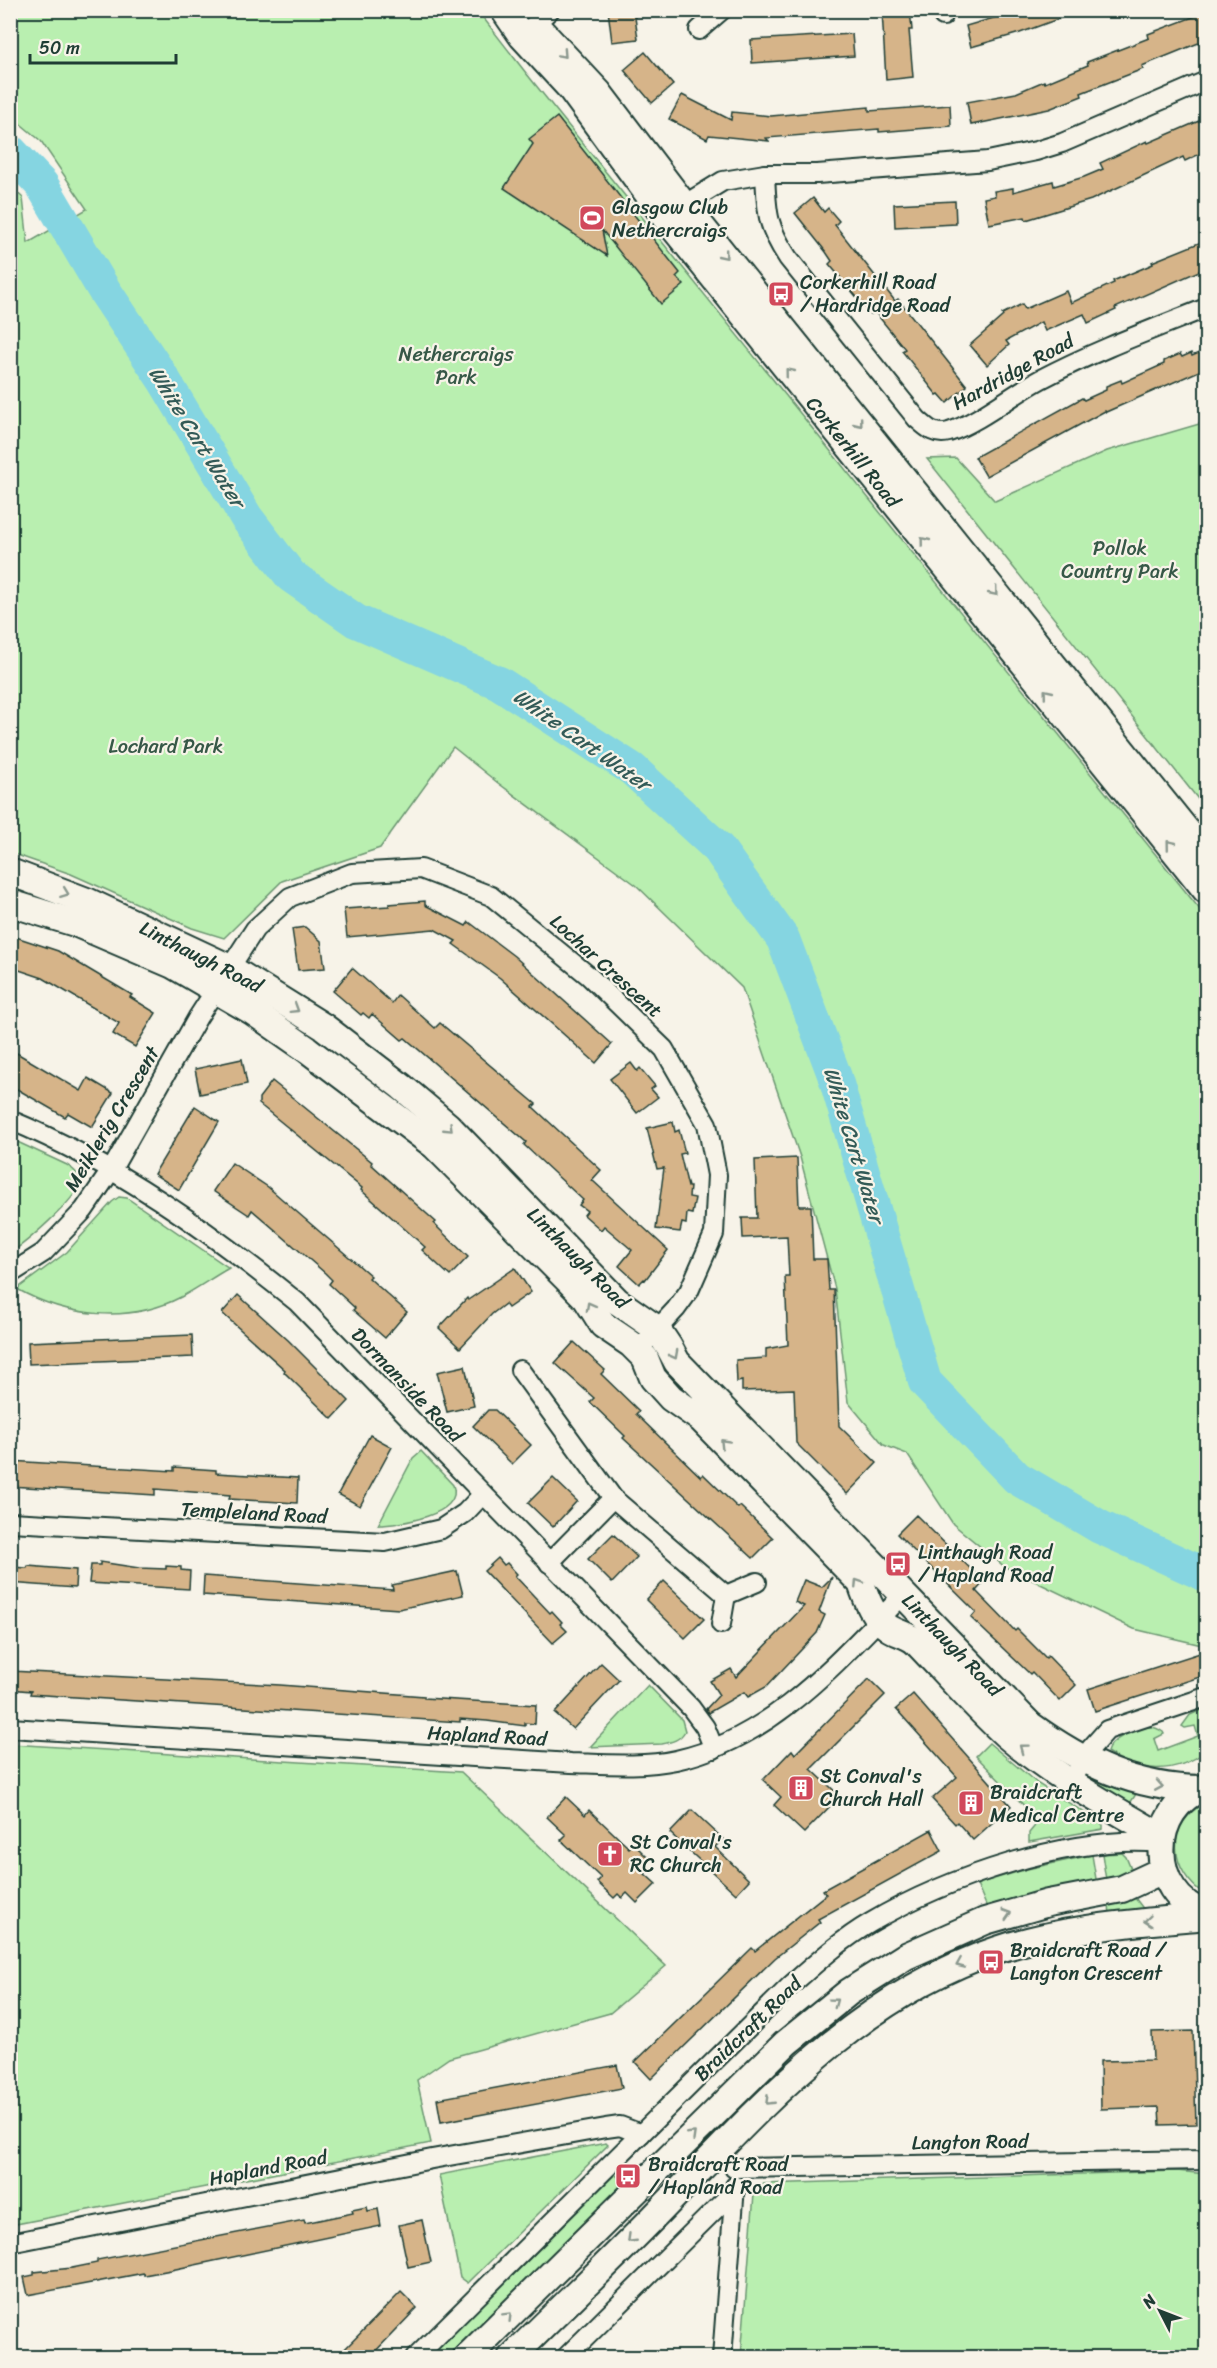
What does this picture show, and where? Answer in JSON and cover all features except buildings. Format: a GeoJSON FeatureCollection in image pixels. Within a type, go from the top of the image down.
{"type":"FeatureCollection","features":[{"type":"Feature","properties":{"kind":"street","name":"Corkerhill Road"},"geometry":{"type":"LineString","coordinates":[[504,10],[532,20],[571,89],[1206,855]]}},
{"type":"Feature","properties":{"kind":"street"},"geometry":{"type":"LineString","coordinates":[[699,30],[722,10]]}},
{"type":"Feature","properties":{"kind":"street"},"geometry":{"type":"LineString","coordinates":[[674,211],[723,181],[765,174],[818,174],[988,161],[1036,151],[1062,143],[1206,81]]}},
{"type":"Feature","properties":{"kind":"street","name":"Hardridge Road"},"geometry":{"type":"LineString","coordinates":[[765,174],[767,215],[773,235],[788,258],[912,413],[927,429],[937,433],[948,432],[964,425],[1040,380],[1081,359],[1206,308]]}},
{"type":"Feature","properties":{"kind":"street","name":"Corkerhill Road"},"geometry":{"type":"LineString","coordinates":[[674,211],[1206,890]]}},
{"type":"Feature","properties":{"kind":"street","name":"Lochar Crescent"},"geometry":{"type":"LineString","coordinates":[[228,967],[255,929],[290,897],[352,873],[421,869],[491,896],[588,976],[664,1049],[707,1124],[717,1175],[714,1234],[704,1262],[689,1291],[638,1350]]}},
{"type":"Feature","properties":{"kind":"street","name":"Linthaugh Road"},"geometry":{"type":"LineString","coordinates":[[10,872],[89,902],[228,967],[324,1027],[402,1087],[448,1126],[617,1301],[657,1329],[677,1362],[1030,1725],[1077,1771],[1161,1840]]}},
{"type":"Feature","properties":{"kind":"street","name":"Linthaugh Road"},"geometry":{"type":"LineString","coordinates":[[10,903],[75,923],[173,965],[252,1011],[435,1146],[586,1298],[603,1325],[638,1350],[645,1358],[653,1378],[671,1398],[700,1419],[861,1583],[871,1610],[879,1619],[889,1628],[915,1640],[969,1700],[1007,1736],[1077,1771],[1173,1788],[1204,1788]]}},
{"type":"Feature","properties":{"kind":"street","name":"Meiklerig Crescent"},"geometry":{"type":"LineString","coordinates":[[10,1274],[43,1253],[84,1210],[112,1169],[228,967]]}},
{"type":"Feature","properties":{"kind":"street","name":"Dormanside Road"},"geometry":{"type":"LineString","coordinates":[[10,1120],[112,1169],[196,1224],[297,1302],[691,1708],[705,1727],[714,1749]]}},
{"type":"Feature","properties":{"kind":"street"},"geometry":{"type":"LineString","coordinates":[[520,1370],[613,1498],[726,1595]]}},
{"type":"Feature","properties":{"kind":"street","name":"Templeland Road"},"geometry":{"type":"LineString","coordinates":[[10,1522],[385,1542],[441,1529],[465,1513],[482,1495]]}},
{"type":"Feature","properties":{"kind":"street"},"geometry":{"type":"LineString","coordinates":[[549,1563],[613,1498]]}},
{"type":"Feature","properties":{"kind":"street"},"geometry":{"type":"LineString","coordinates":[[726,1595],[757,1582]]}},
{"type":"Feature","properties":{"kind":"street"},"geometry":{"type":"LineString","coordinates":[[721,1624],[726,1595]]}},
{"type":"Feature","properties":{"kind":"street","name":"Hapland Road"},"geometry":{"type":"LineString","coordinates":[[10,1728],[604,1764],[674,1760],[714,1749],[763,1724],[817,1681],[903,1595]]}},
{"type":"Feature","properties":{"kind":"street"},"geometry":{"type":"LineString","coordinates":[[1077,1771],[1099,1737],[1107,1730],[1206,1697]]}},
{"type":"Feature","properties":{"kind":"street"},"geometry":{"type":"LineString","coordinates":[[1204,1788],[1183,1801],[1172,1812],[1161,1840],[1163,1870],[1170,1885],[1188,1905],[1206,1915]]}},
{"type":"Feature","properties":{"kind":"street","name":"Braidcraft Road"},"geometry":{"type":"LineString","coordinates":[[415,2358],[791,1985],[827,1953],[868,1924],[910,1901],[969,1877],[1024,1859],[1117,1841],[1161,1840]]}},
{"type":"Feature","properties":{"kind":"street","name":"Braidcraft Road"},"geometry":{"type":"LineString","coordinates":[[466,2358],[769,2060],[808,2024],[877,1972],[927,1946],[985,1921],[1048,1903],[1122,1889],[1163,1870]]}},
{"type":"Feature","properties":{"kind":"street"},"geometry":{"type":"LineString","coordinates":[[511,2358],[653,2218],[726,2158],[790,2081],[840,2036],[869,2014],[909,1989],[963,1963],[1040,1936],[1073,1929],[1206,1915]]}},
{"type":"Feature","properties":{"kind":"street"},"geometry":{"type":"LineString","coordinates":[[769,2060],[790,2081]]}},
{"type":"Feature","properties":{"kind":"street","name":"Hapland Road"},"geometry":{"type":"LineString","coordinates":[[10,2243],[432,2158],[620,2126],[641,2134]]}},
{"type":"Feature","properties":{"kind":"street"},"geometry":{"type":"LineString","coordinates":[[722,2358],[735,2190],[726,2158]]}},
{"type":"Feature","properties":{"kind":"street","name":"Langton Road"},"geometry":{"type":"LineString","coordinates":[[726,2158],[1206,2160]]}},
{"type":"Feature","properties":{"kind":"street"},"geometry":{"type":"LineString","coordinates":[[565,2358],[735,2190]]}},
{"type":"Feature","properties":{"kind":"street"},"geometry":{"type":"LineString","coordinates":[[631,2195],[653,2218]]}},
{"type":"Feature","properties":{"kind":"green space","name":"Nethercraigs Park"},"geometry":{"type":"Polygon","coordinates":[[[11,11],[478,11],[1206,917],[1206,1646],[1134,1629],[1005,1567],[953,1524],[907,1454],[884,1445],[848,1402],[835,1289],[800,1157],[742,988],[636,885],[453,747],[380,848],[282,881],[224,938],[192,928],[71,874],[11,853],[10,186],[23,198],[28,243],[87,209],[41,141],[11,116],[11,11]]]}},
{"type":"Feature","properties":{"kind":"green space","name":"Pollok Country Park"},"geometry":{"type":"Polygon","coordinates":[[[1206,422],[1206,809],[927,459],[956,458],[995,501],[1107,451],[1206,422]]]}},
{"type":"Feature","properties":{"kind":"green space"},"geometry":{"type":"Polygon","coordinates":[[[11,1139],[67,1165],[76,1173],[79,1184],[70,1200],[60,1210],[11,1252],[11,1139]]]}},
{"type":"Feature","properties":{"kind":"green space"},"geometry":{"type":"Polygon","coordinates":[[[119,1197],[127,1198],[229,1268],[187,1294],[161,1306],[119,1314],[98,1314],[56,1306],[17,1289],[67,1252],[119,1197]]]}},
{"type":"Feature","properties":{"kind":"green space"},"geometry":{"type":"Polygon","coordinates":[[[421,1451],[453,1485],[454,1495],[449,1504],[440,1511],[427,1516],[399,1523],[378,1525],[413,1458],[421,1451]]]}},
{"type":"Feature","properties":{"kind":"green space"},"geometry":{"type":"Polygon","coordinates":[[[648,1685],[682,1720],[685,1731],[681,1737],[662,1744],[590,1747],[648,1685]]]}},
{"type":"Feature","properties":{"kind":"green space"},"geometry":{"type":"Polygon","coordinates":[[[1206,1708],[1206,1751],[1194,1759],[1169,1767],[1144,1767],[1119,1759],[1107,1752],[1118,1739],[1131,1732],[1149,1727],[1158,1729],[1164,1734],[1154,1739],[1158,1751],[1198,1736],[1195,1726],[1185,1728],[1182,1726],[1190,1715],[1206,1708]]]}},
{"type":"Feature","properties":{"kind":"green space"},"geometry":{"type":"Polygon","coordinates":[[[989,1743],[1038,1784],[1095,1819],[1103,1825],[1103,1829],[1029,1842],[1029,1833],[1039,1821],[976,1756],[989,1743]]]}},
{"type":"Feature","properties":{"kind":"green space"},"geometry":{"type":"Polygon","coordinates":[[[10,1744],[461,1772],[666,1966],[610,2013],[449,2058],[417,2080],[431,2143],[11,2225],[10,1744]]]}},
{"type":"Feature","properties":{"kind":"green space"},"geometry":{"type":"Polygon","coordinates":[[[1089,1774],[1136,1794],[1127,1808],[1084,1777],[1089,1774]]]}},
{"type":"Feature","properties":{"kind":"green space"},"geometry":{"type":"Polygon","coordinates":[[[1206,1802],[1206,1895],[1184,1874],[1176,1848],[1183,1823],[1192,1811],[1206,1802]]]}},
{"type":"Feature","properties":{"kind":"green space"},"geometry":{"type":"Polygon","coordinates":[[[1122,1853],[1131,1869],[1129,1873],[1106,1880],[1102,1854],[1122,1853]]]}},
{"type":"Feature","properties":{"kind":"green space"},"geometry":{"type":"Polygon","coordinates":[[[1092,1855],[1097,1885],[988,1910],[977,1884],[1027,1869],[1092,1855]]]}},
{"type":"Feature","properties":{"kind":"green space"},"geometry":{"type":"Polygon","coordinates":[[[1135,1898],[1145,1911],[1110,1915],[1109,1905],[1135,1898]]]}},
{"type":"Feature","properties":{"kind":"green space"},"geometry":{"type":"Polygon","coordinates":[[[606,2143],[608,2145],[468,2283],[460,2277],[439,2175],[606,2143]]]}},
{"type":"Feature","properties":{"kind":"green space"},"geometry":{"type":"Polygon","coordinates":[[[1177,2171],[1206,2174],[1206,2357],[741,2357],[754,2194],[756,2188],[763,2184],[1177,2171]]]}},
{"type":"Feature","properties":{"kind":"green space"},"geometry":{"type":"Polygon","coordinates":[[[614,2173],[627,2186],[453,2357],[427,2358],[614,2173]]]}},
{"type":"Feature","properties":{"kind":"waterway","name":"White Cart Water"},"geometry":{"type":"LineString","coordinates":[[10,151],[42,185],[104,290],[164,380],[246,517],[291,576],[356,621],[499,683],[632,769],[718,848],[783,939],[835,1077],[925,1382],[1017,1478],[1100,1527],[1206,1575]]}},
{"type":"Feature","properties":{"kind":"place","name":"Glasgow Club Nethercraigs"},"geometry":{"type":"Point","coordinates":[592,218]}},
{"type":"Feature","properties":{"kind":"place","name":"Corkerhill Road / Hardridge Road"},"geometry":{"type":"Point","coordinates":[781,294]}},
{"type":"Feature","properties":{"kind":"place","name":"Linthaugh Road / Hapland Road"},"geometry":{"type":"Point","coordinates":[898,1564]}},
{"type":"Feature","properties":{"kind":"place","name":"St Conval's Church Hall"},"geometry":{"type":"Point","coordinates":[801,1788]}},
{"type":"Feature","properties":{"kind":"place","name":"Braidcraft Medical Centre"},"geometry":{"type":"Point","coordinates":[971,1803]}},
{"type":"Feature","properties":{"kind":"place","name":"St Conval's RC Church"},"geometry":{"type":"Point","coordinates":[610,1854]}},
{"type":"Feature","properties":{"kind":"place","name":"Braidcraft Road / Langton Crescent"},"geometry":{"type":"Point","coordinates":[991,1962]}},
{"type":"Feature","properties":{"kind":"place","name":"Braidcraft Road / Hapland Road"},"geometry":{"type":"Point","coordinates":[628,2176]}},
{"type":"Feature","properties":{"kind":"park label","name":"Lochard Park"},"geometry":{"type":"Point","coordinates":[166,746]}}]}
